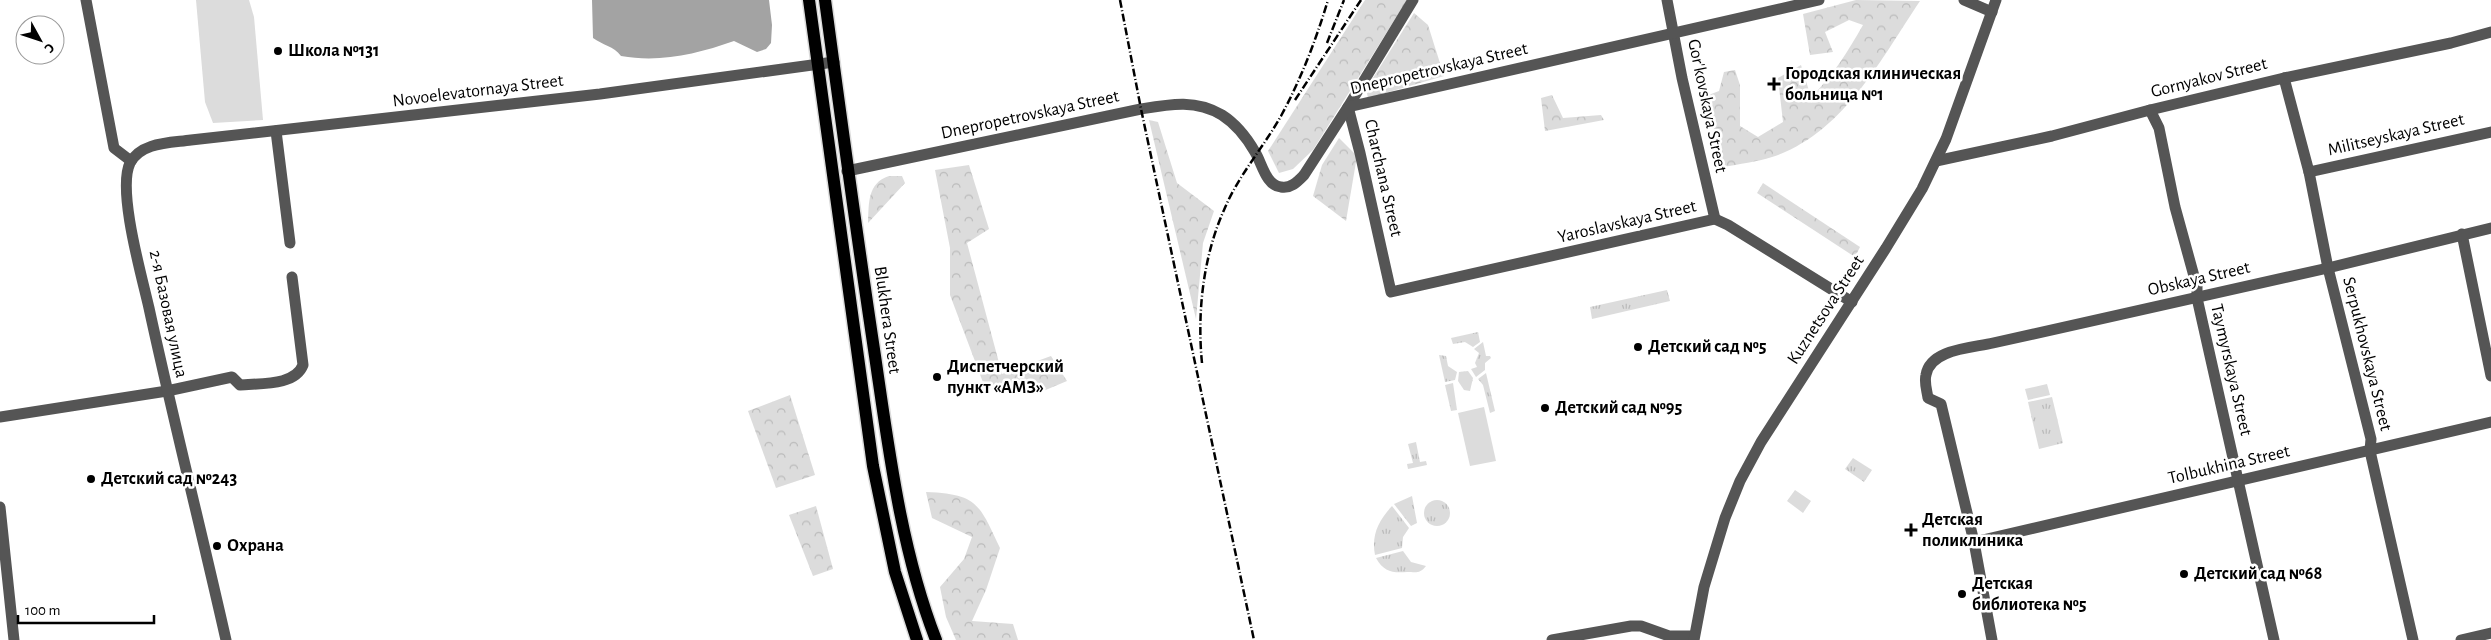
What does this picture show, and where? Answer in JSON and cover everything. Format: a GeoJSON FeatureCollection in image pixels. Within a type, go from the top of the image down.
{"type":"FeatureCollection","features":[{"type":"Feature","properties":{"kind":"main road","name":"Blukhera Street"},"geometry":{"type":"LineString","coordinates":[[809,0],[816,64],[834,174],[872,466],[895,572],[917,640]]}},
{"type":"Feature","properties":{"kind":"main road","name":"Blukhera Street"},"geometry":{"type":"LineString","coordinates":[[825,0],[847,172],[891,462],[908,549],[927,616],[936,640]]}},
{"type":"Feature","properties":{"kind":"main road"},"geometry":{"type":"LineString","coordinates":[[834,174],[847,172]]}},
{"type":"Feature","properties":{"kind":"street"},"geometry":{"type":"LineString","coordinates":[[86,0],[114,148],[131,161]]}},
{"type":"Feature","properties":{"kind":"street","name":"Charchana Street"},"geometry":{"type":"LineString","coordinates":[[1390,292],[1360,153],[1348,107],[1413,0]]}},
{"type":"Feature","properties":{"kind":"street","name":"Gor'kovskaya Street"},"geometry":{"type":"LineString","coordinates":[[1667,0],[1715,219]]}},
{"type":"Feature","properties":{"kind":"street","name":"Dnepropetrovskaya Street"},"geometry":{"type":"LineString","coordinates":[[847,172],[1132,111],[1184,103],[1203,107],[1233,123],[1256,153],[1269,178],[1275,185],[1282,188],[1294,184],[1304,176],[1348,107],[1819,0]]}},
{"type":"Feature","properties":{"kind":"street"},"geometry":{"type":"LineString","coordinates":[[1964,0],[1992,12]]}},
{"type":"Feature","properties":{"kind":"street","name":"Kuznetsova Street"},"geometry":{"type":"LineString","coordinates":[[1694,638],[1704,587],[1725,518],[1740,481],[1766,434],[1912,207],[1936,161],[1996,0]]}},
{"type":"Feature","properties":{"kind":"street","name":"Gornyakov Street"},"geometry":{"type":"LineString","coordinates":[[1936,161],[2052,136],[2284,78],[2491,32]]}},
{"type":"Feature","properties":{"kind":"street","name":"Novoelevatornaya Street"},"geometry":{"type":"LineString","coordinates":[[131,161],[138,152],[148,147],[276,130],[594,95],[834,62]]}},
{"type":"Feature","properties":{"kind":"street","name":"Serpukhovskaya Street"},"geometry":{"type":"LineString","coordinates":[[2284,78],[2308,172],[2328,268],[2371,439],[2370,451],[2413,640]]}},
{"type":"Feature","properties":{"kind":"street","name":"Taymyrskaya Street"},"geometry":{"type":"LineString","coordinates":[[2150,110],[2159,128],[2175,207],[2197,287],[2197,298],[2274,640]]}},
{"type":"Feature","properties":{"kind":"street"},"geometry":{"type":"LineString","coordinates":[[276,130],[290,243]]}},
{"type":"Feature","properties":{"kind":"street","name":"Militseyskaya Street"},"geometry":{"type":"LineString","coordinates":[[2308,172],[2491,132]]}},
{"type":"Feature","properties":{"kind":"street","name":"2-я Базовая улица"},"geometry":{"type":"LineString","coordinates":[[131,161],[127,171],[126,183],[133,234],[166,391],[226,640]]}},
{"type":"Feature","properties":{"kind":"street","name":"Yaroslavskaya Street"},"geometry":{"type":"LineString","coordinates":[[1390,292],[1715,219],[1728,225],[1852,302]]}},
{"type":"Feature","properties":{"kind":"street","name":"Obskaya Street"},"geometry":{"type":"LineString","coordinates":[[1974,542],[1941,404],[1928,398],[1925,377],[1933,360],[1942,355],[2328,268],[2491,228]]}},
{"type":"Feature","properties":{"kind":"street"},"geometry":{"type":"LineString","coordinates":[[2462,234],[2491,376]]}},
{"type":"Feature","properties":{"kind":"street"},"geometry":{"type":"LineString","coordinates":[[0,417],[166,391],[232,378],[240,385],[291,379],[300,373],[302,365],[292,277]]}},
{"type":"Feature","properties":{"kind":"street","name":"Tolbukhina Street"},"geometry":{"type":"LineString","coordinates":[[1974,542],[2491,422]]}},
{"type":"Feature","properties":{"kind":"street"},"geometry":{"type":"LineString","coordinates":[[0,507],[14,640]]}},
{"type":"Feature","properties":{"kind":"street"},"geometry":{"type":"LineString","coordinates":[[1974,542],[1992,640]]}},
{"type":"Feature","properties":{"kind":"street"},"geometry":{"type":"LineString","coordinates":[[1552,640],[1630,626],[1641,626],[1669,636],[1694,638]]}},
{"type":"Feature","properties":{"kind":"street"},"geometry":{"type":"LineString","coordinates":[[2461,640],[2491,633]]}},
{"type":"Feature","properties":{"kind":"green space"},"geometry":{"type":"Polygon","coordinates":[[[196,0],[249,0],[254,17],[263,120],[213,123],[205,102],[196,0]]]}},
{"type":"Feature","properties":{"kind":"green space"},"geometry":{"type":"Polygon","coordinates":[[[1365,0],[1407,0],[1313,150],[1293,169],[1279,173],[1268,151],[1365,0]]]}},
{"type":"Feature","properties":{"kind":"green space"},"geometry":{"type":"Polygon","coordinates":[[[1856,0],[1920,1],[1875,70],[1840,113],[1820,131],[1797,146],[1772,157],[1723,167],[1706,96],[1719,91],[1724,72],[1735,70],[1740,85],[1740,126],[1758,137],[1783,122],[1778,78],[1801,65],[1811,97],[1846,54],[1863,25],[1849,20],[1825,32],[1833,52],[1810,55],[1803,14],[1856,0]]]}},
{"type":"Feature","properties":{"kind":"green space"},"geometry":{"type":"Polygon","coordinates":[[[1414,13],[1428,25],[1444,76],[1368,98],[1366,89],[1414,13]]]}},
{"type":"Feature","properties":{"kind":"green space"},"geometry":{"type":"Polygon","coordinates":[[[1552,95],[1563,118],[1601,115],[1604,120],[1545,131],[1541,98],[1552,95]]]}},
{"type":"Feature","properties":{"kind":"green space"},"geometry":{"type":"Polygon","coordinates":[[[1149,120],[1158,122],[1177,183],[1214,211],[1203,243],[1196,319],[1149,120]]]}},
{"type":"Feature","properties":{"kind":"green space"},"geometry":{"type":"Polygon","coordinates":[[[1339,138],[1357,156],[1346,221],[1313,196],[1322,165],[1339,138]]]}},
{"type":"Feature","properties":{"kind":"green space"},"geometry":{"type":"Polygon","coordinates":[[[969,165],[989,229],[967,243],[1002,374],[1051,356],[1067,381],[1036,394],[1028,383],[984,385],[950,295],[950,248],[935,170],[969,165]]]}},
{"type":"Feature","properties":{"kind":"green space"},"geometry":{"type":"Polygon","coordinates":[[[889,176],[902,176],[905,183],[868,223],[869,202],[873,189],[882,179],[889,176]]]}},
{"type":"Feature","properties":{"kind":"green space"},"geometry":{"type":"Polygon","coordinates":[[[1763,183],[1860,247],[1855,257],[1757,193],[1763,183]]]}},
{"type":"Feature","properties":{"kind":"green space"},"geometry":{"type":"Polygon","coordinates":[[[1667,290],[1670,301],[1592,319],[1590,307],[1667,290]]]}},
{"type":"Feature","properties":{"kind":"green space"},"geometry":{"type":"Polygon","coordinates":[[[1478,332],[1480,342],[1473,347],[1465,342],[1453,344],[1451,338],[1478,332]]]}},
{"type":"Feature","properties":{"kind":"green space"},"geometry":{"type":"Polygon","coordinates":[[[1483,342],[1486,356],[1491,358],[1485,363],[1485,370],[1476,377],[1471,369],[1477,367],[1475,363],[1479,353],[1474,349],[1483,342]]]}},
{"type":"Feature","properties":{"kind":"green space"},"geometry":{"type":"Polygon","coordinates":[[[1439,355],[1446,356],[1448,366],[1457,372],[1455,380],[1445,382],[1439,355]]]}},
{"type":"Feature","properties":{"kind":"green space"},"geometry":{"type":"Polygon","coordinates":[[[1468,371],[1473,378],[1470,391],[1464,390],[1458,381],[1459,372],[1468,371]]]}},
{"type":"Feature","properties":{"kind":"green space"},"geometry":{"type":"Polygon","coordinates":[[[1486,373],[1495,411],[1490,413],[1483,385],[1478,379],[1486,373]]]}},
{"type":"Feature","properties":{"kind":"green space"},"geometry":{"type":"Polygon","coordinates":[[[1453,383],[1457,410],[1451,411],[1445,385],[1453,383]]]}},
{"type":"Feature","properties":{"kind":"green space"},"geometry":{"type":"Polygon","coordinates":[[[2047,384],[2050,395],[2028,400],[2025,389],[2047,384]]]}},
{"type":"Feature","properties":{"kind":"green space"},"geometry":{"type":"Polygon","coordinates":[[[790,395],[815,475],[776,488],[748,411],[790,395]]]}},
{"type":"Feature","properties":{"kind":"green space"},"geometry":{"type":"Polygon","coordinates":[[[2052,397],[2063,443],[2039,449],[2028,402],[2052,397]]]}},
{"type":"Feature","properties":{"kind":"green space"},"geometry":{"type":"Polygon","coordinates":[[[1484,407],[1496,461],[1470,466],[1458,413],[1484,407]]]}},
{"type":"Feature","properties":{"kind":"green space"},"geometry":{"type":"Polygon","coordinates":[[[1416,442],[1420,462],[1426,461],[1427,465],[1408,469],[1407,464],[1413,463],[1408,444],[1416,442]]]}},
{"type":"Feature","properties":{"kind":"green space"},"geometry":{"type":"Polygon","coordinates":[[[1853,458],[1872,470],[1864,482],[1845,469],[1853,458]]]}},
{"type":"Feature","properties":{"kind":"green space"},"geometry":{"type":"Polygon","coordinates":[[[1795,490],[1811,501],[1803,513],[1787,501],[1795,490]]]}},
{"type":"Feature","properties":{"kind":"green space"},"geometry":{"type":"Polygon","coordinates":[[[926,492],[957,495],[975,504],[981,511],[1000,548],[986,590],[972,621],[1013,624],[1018,640],[956,640],[946,617],[940,587],[964,559],[972,537],[932,518],[926,492]]]}},
{"type":"Feature","properties":{"kind":"green space"},"geometry":{"type":"Polygon","coordinates":[[[1412,496],[1417,523],[1411,526],[1394,504],[1412,496]]]}},
{"type":"Feature","properties":{"kind":"green space"},"geometry":{"type":"Polygon","coordinates":[[[1437,500],[1446,504],[1450,513],[1446,522],[1437,526],[1428,522],[1424,513],[1428,504],[1437,500]]]}},
{"type":"Feature","properties":{"kind":"green space"},"geometry":{"type":"Polygon","coordinates":[[[816,506],[833,569],[813,576],[789,515],[816,506]]]}},
{"type":"Feature","properties":{"kind":"green space"},"geometry":{"type":"Polygon","coordinates":[[[1392,506],[1409,528],[1403,537],[1402,548],[1375,555],[1374,541],[1377,528],[1392,506]]]}},
{"type":"Feature","properties":{"kind":"green space"},"geometry":{"type":"Polygon","coordinates":[[[1403,551],[1411,562],[1426,566],[1418,572],[1393,572],[1385,569],[1376,558],[1403,551]]]}},
{"type":"Feature","properties":{"kind":"shaded area"},"geometry":{"type":"Polygon","coordinates":[[[592,0],[769,0],[772,25],[771,43],[766,49],[757,52],[734,41],[706,50],[664,58],[621,56],[615,50],[593,38],[592,0]]]}},
{"type":"Feature","properties":{"kind":"railway"},"geometry":{"type":"LineString","coordinates":[[1120,0],[1141,109],[1254,640]]}},
{"type":"Feature","properties":{"kind":"railway"},"geometry":{"type":"LineString","coordinates":[[1202,363],[1200,325],[1203,285],[1206,266],[1217,228],[1236,185],[1274,128],[1295,88],[1308,59],[1328,0]]}},
{"type":"Feature","properties":{"kind":"railway"},"geometry":{"type":"LineString","coordinates":[[1327,43],[1344,0]]}},
{"type":"Feature","properties":{"kind":"railway"},"geometry":{"type":"LineString","coordinates":[[1295,100],[1361,0]]}},
{"type":"Feature","properties":{"kind":"place","name":"Школа №131"},"geometry":{"type":"Point","coordinates":[278,51]}},
{"type":"Feature","properties":{"kind":"place","name":"Городская клиническая больница №1"},"geometry":{"type":"Point","coordinates":[1774,84]}},
{"type":"Feature","properties":{"kind":"place","name":"Детский сад №5"},"geometry":{"type":"Point","coordinates":[1638,347]}},
{"type":"Feature","properties":{"kind":"place","name":"Диспетчерский пункт «АМЗ»"},"geometry":{"type":"Point","coordinates":[937,377]}},
{"type":"Feature","properties":{"kind":"place","name":"Детский сад №95"},"geometry":{"type":"Point","coordinates":[1545,408]}},
{"type":"Feature","properties":{"kind":"place","name":"Детский сад №243"},"geometry":{"type":"Point","coordinates":[91,479]}},
{"type":"Feature","properties":{"kind":"place","name":"Детская поликлиника"},"geometry":{"type":"Point","coordinates":[1911,530]}},
{"type":"Feature","properties":{"kind":"place","name":"Охрана"},"geometry":{"type":"Point","coordinates":[217,546]}},
{"type":"Feature","properties":{"kind":"place","name":"Детский сад №68"},"geometry":{"type":"Point","coordinates":[2184,574]}},
{"type":"Feature","properties":{"kind":"place","name":"Детская библиотека №5"},"geometry":{"type":"Point","coordinates":[1962,594]}}]}
